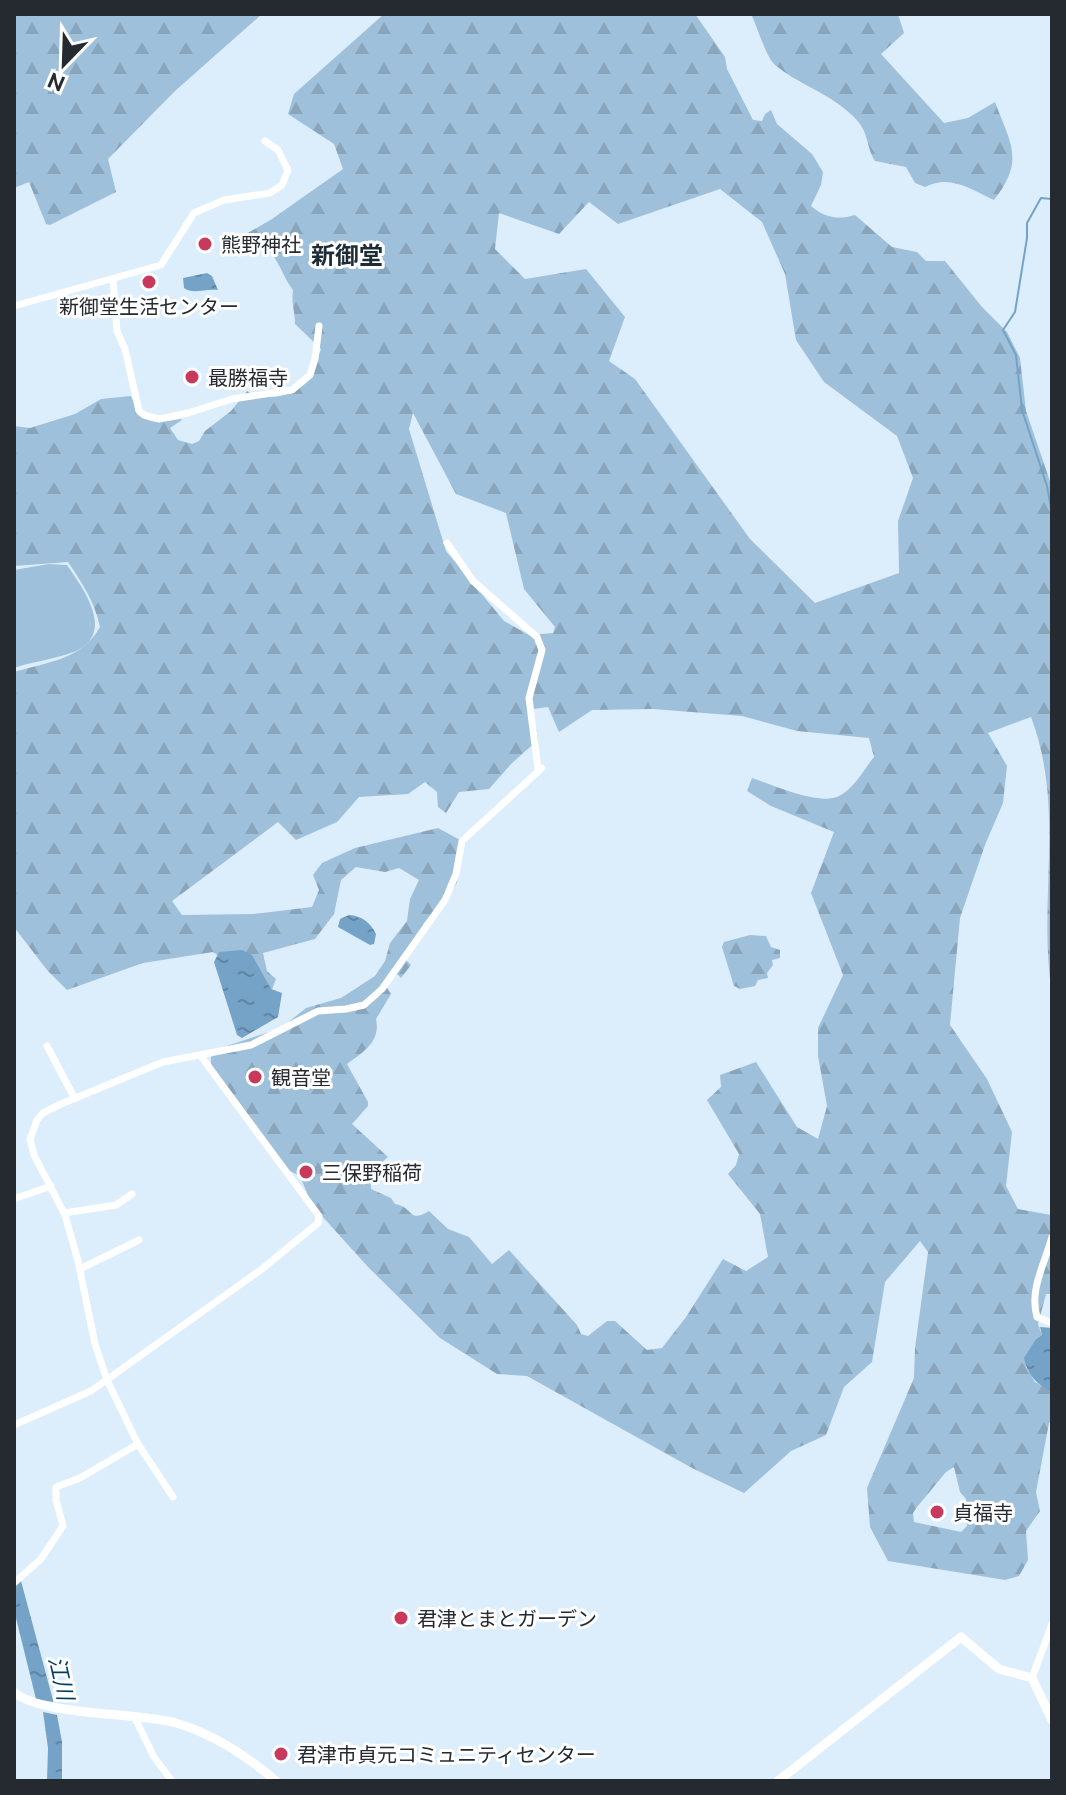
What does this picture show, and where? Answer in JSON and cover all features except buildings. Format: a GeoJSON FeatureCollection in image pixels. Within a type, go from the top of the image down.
{"type":"FeatureCollection","features":[{"type":"Feature","properties":{"kind":"street"},"geometry":{"type":"LineString","coordinates":[[14,306],[161,265],[194,213],[224,200],[278,189],[288,170],[278,150],[265,141]]}},
{"type":"Feature","properties":{"kind":"street"},"geometry":{"type":"LineString","coordinates":[[113,279],[117,331],[125,349],[136,401],[139,411],[153,419],[188,413],[232,399],[292,390],[310,375],[319,326]]}},
{"type":"Feature","properties":{"kind":"street"},"geometry":{"type":"LineString","coordinates":[[173,1497],[138,1444],[107,1380],[95,1344],[80,1269],[64,1213],[34,1155],[30,1139],[43,1113],[163,1062],[251,1045],[267,1039],[305,1015],[355,1008],[372,999],[445,900],[456,874],[462,841],[540,769],[529,698],[542,650],[537,637],[473,581],[447,543]]}},
{"type":"Feature","properties":{"kind":"street"},"geometry":{"type":"LineString","coordinates":[[47,1046],[75,1099]]}},
{"type":"Feature","properties":{"kind":"street"},"geometry":{"type":"LineString","coordinates":[[14,1425],[91,1391],[262,1269],[318,1223],[319,1216],[200,1055]]}},
{"type":"Feature","properties":{"kind":"street"},"geometry":{"type":"LineString","coordinates":[[14,1199],[51,1186]]}},
{"type":"Feature","properties":{"kind":"street"},"geometry":{"type":"LineString","coordinates":[[64,1213],[116,1205],[132,1194]]}},
{"type":"Feature","properties":{"kind":"street"},"geometry":{"type":"LineString","coordinates":[[1052,1237],[1035,1291],[1034,1307],[1037,1317],[1052,1323]]}},
{"type":"Feature","properties":{"kind":"street"},"geometry":{"type":"LineString","coordinates":[[80,1269],[139,1240]]}},
{"type":"Feature","properties":{"kind":"street"},"geometry":{"type":"LineString","coordinates":[[14,1583],[41,1559],[63,1526],[56,1487],[80,1478],[138,1444]]}},
{"type":"Feature","properties":{"kind":"street"},"geometry":{"type":"LineString","coordinates":[[1052,1624],[1032,1678],[1052,1720]]}},
{"type":"Feature","properties":{"kind":"street"},"geometry":{"type":"LineString","coordinates":[[778,1781],[961,1637],[999,1669],[1032,1678]]}},
{"type":"Feature","properties":{"kind":"street"},"geometry":{"type":"LineString","coordinates":[[16,1696],[61,1708],[177,1724],[239,1752],[276,1781]]}},
{"type":"Feature","properties":{"kind":"street"},"geometry":{"type":"LineString","coordinates":[[134,1716],[154,1757],[172,1781]]}},
{"type":"Feature","properties":{"kind":"green space"},"geometry":{"type":"Polygon","coordinates":[[[14,14],[262,14],[175,91],[108,159],[116,192],[50,225],[46,224],[29,182],[14,188],[14,14]]]}},
{"type":"Feature","properties":{"kind":"green space"},"geometry":{"type":"Polygon","coordinates":[[[384,14],[695,14],[725,57],[727,69],[753,120],[762,121],[771,110],[777,124],[812,154],[823,172],[821,185],[811,206],[832,217],[855,215],[892,247],[917,252],[926,261],[945,261],[1007,332],[1020,358],[1026,411],[1052,487],[1052,994],[1047,924],[1047,786],[1031,717],[988,733],[1007,766],[1003,803],[960,918],[950,1025],[987,1079],[1012,1132],[1006,1186],[1018,1209],[1052,1213],[1052,1294],[1046,1294],[1038,1324],[1042,1335],[1036,1339],[1026,1367],[1035,1382],[1052,1392],[1052,1421],[1049,1423],[1036,1492],[1040,1511],[1026,1531],[1028,1560],[1019,1576],[1005,1580],[888,1561],[870,1527],[867,1488],[914,1378],[928,1252],[920,1241],[885,1282],[872,1362],[844,1387],[826,1435],[791,1451],[744,1493],[692,1468],[527,1376],[497,1374],[440,1338],[368,1267],[312,1205],[300,1176],[284,1168],[211,1064],[211,1057],[221,1048],[281,1028],[306,1008],[341,998],[375,976],[385,961],[390,943],[407,921],[410,899],[419,880],[399,868],[385,872],[356,867],[341,880],[334,914],[315,939],[263,953],[267,971],[276,979],[271,992],[213,952],[143,963],[67,990],[47,970],[14,927],[14,672],[74,653],[84,647],[100,627],[91,601],[68,562],[14,566],[14,426],[30,428],[75,414],[101,399],[131,396],[139,413],[149,420],[162,422],[181,419],[170,428],[178,440],[192,444],[231,411],[247,391],[260,397],[280,396],[303,382],[321,349],[295,324],[293,290],[274,257],[267,249],[247,243],[246,234],[343,169],[334,144],[288,114],[294,94],[384,14]],[[720,189],[618,224],[589,202],[559,234],[499,213],[495,249],[525,279],[586,269],[625,317],[609,361],[635,379],[750,539],[815,603],[899,573],[898,521],[913,478],[897,436],[824,382],[796,340],[785,274],[762,222],[720,189]],[[413,413],[409,429],[446,551],[504,621],[529,635],[553,633],[555,627],[524,589],[506,513],[456,494],[413,413]],[[548,707],[533,709],[538,740],[489,789],[459,792],[446,813],[438,807],[437,792],[425,782],[408,794],[359,797],[337,822],[296,840],[278,822],[172,901],[182,915],[254,914],[312,907],[319,890],[313,875],[322,863],[355,848],[438,828],[460,840],[457,883],[402,956],[411,965],[401,978],[393,970],[384,983],[391,994],[376,1019],[376,1034],[365,1051],[347,1064],[368,1102],[352,1124],[388,1157],[370,1172],[371,1189],[391,1198],[395,1204],[414,1215],[429,1211],[448,1229],[469,1237],[492,1264],[509,1250],[577,1325],[581,1334],[588,1336],[607,1321],[615,1321],[647,1350],[662,1348],[723,1259],[746,1271],[768,1257],[760,1214],[728,1174],[736,1165],[739,1154],[707,1100],[721,1087],[720,1075],[756,1062],[797,1127],[818,1139],[827,1106],[818,1056],[818,1028],[843,975],[811,893],[834,832],[771,806],[747,791],[752,778],[820,798],[839,796],[849,789],[874,757],[869,738],[797,731],[742,716],[653,709],[592,710],[559,732],[548,707]],[[954,1467],[946,1472],[913,1513],[914,1522],[961,1532],[967,1526],[966,1499],[960,1492],[954,1467]]]}},
{"type":"Feature","properties":{"kind":"green space"},"geometry":{"type":"Polygon","coordinates":[[[751,14],[898,14],[904,33],[881,54],[944,123],[968,118],[995,102],[1010,141],[1012,163],[1004,186],[994,200],[951,182],[925,187],[915,183],[906,167],[875,161],[863,128],[854,117],[775,65],[751,14]]]}},
{"type":"Feature","properties":{"kind":"green space"},"geometry":{"type":"Polygon","coordinates":[[[49,564],[67,565],[81,586],[92,610],[94,633],[88,643],[76,651],[14,668],[14,570],[49,564]]]}},
{"type":"Feature","properties":{"kind":"green space"},"geometry":{"type":"Polygon","coordinates":[[[750,935],[766,936],[771,947],[780,950],[780,958],[772,960],[768,978],[758,980],[755,986],[740,989],[734,986],[722,947],[724,942],[750,935]]]}},
{"type":"Feature","properties":{"kind":"water"},"geometry":{"type":"Polygon","coordinates":[[[207,273],[212,276],[218,290],[191,291],[184,288],[183,278],[207,273]]]}},
{"type":"Feature","properties":{"kind":"water"},"geometry":{"type":"Polygon","coordinates":[[[349,915],[362,918],[371,926],[376,934],[374,944],[370,945],[338,927],[340,919],[349,915]]]}},
{"type":"Feature","properties":{"kind":"water"},"geometry":{"type":"Polygon","coordinates":[[[242,950],[252,955],[271,989],[282,993],[278,1017],[242,1038],[237,1035],[214,962],[219,952],[242,950]]]}},
{"type":"Feature","properties":{"kind":"water"},"geometry":{"type":"Polygon","coordinates":[[[1040,1327],[1052,1328],[1052,1392],[1034,1378],[1024,1358],[1042,1335],[1040,1327]]]}},
{"type":"Feature","properties":{"kind":"water"},"geometry":{"type":"Polygon","coordinates":[[[21,1581],[53,1702],[36,1699],[14,1610],[14,1586],[21,1581]]]}},
{"type":"Feature","properties":{"kind":"water"},"geometry":{"type":"Polygon","coordinates":[[[43,1712],[57,1715],[62,1742],[62,1781],[47,1781],[48,1748],[43,1712]]]}},
{"type":"Feature","properties":{"kind":"waterway"},"geometry":{"type":"LineString","coordinates":[[1052,199],[1041,198],[1027,223],[1015,312],[1003,330],[1016,355],[1022,410],[1047,486],[1052,513]]}},
{"type":"Feature","properties":{"kind":"place","name":"熊野神社"},"geometry":{"type":"Point","coordinates":[205,244]}},
{"type":"Feature","properties":{"kind":"place","name":"新御堂生活センター"},"geometry":{"type":"Point","coordinates":[149,282]}},
{"type":"Feature","properties":{"kind":"place","name":"最勝福寺"},"geometry":{"type":"Point","coordinates":[192,377]}},
{"type":"Feature","properties":{"kind":"place","name":"観音堂"},"geometry":{"type":"Point","coordinates":[255,1077]}},
{"type":"Feature","properties":{"kind":"place","name":"三保野稲荷"},"geometry":{"type":"Point","coordinates":[306,1172]}},
{"type":"Feature","properties":{"kind":"place","name":"貞福寺"},"geometry":{"type":"Point","coordinates":[937,1512]}},
{"type":"Feature","properties":{"kind":"place","name":"君津とまとガーデン"},"geometry":{"type":"Point","coordinates":[401,1618]}},
{"type":"Feature","properties":{"kind":"place","name":"君津市貞元コミュニティセンター"},"geometry":{"type":"Point","coordinates":[281,1754]}},
{"type":"Feature","properties":{"kind":"district","name":"新御堂"},"geometry":{"type":"Point","coordinates":[347,255]}},
{"type":"Feature","properties":{"kind":"water label","name":"江川"},"geometry":{"type":"Point","coordinates":[62,1678]}}]}
